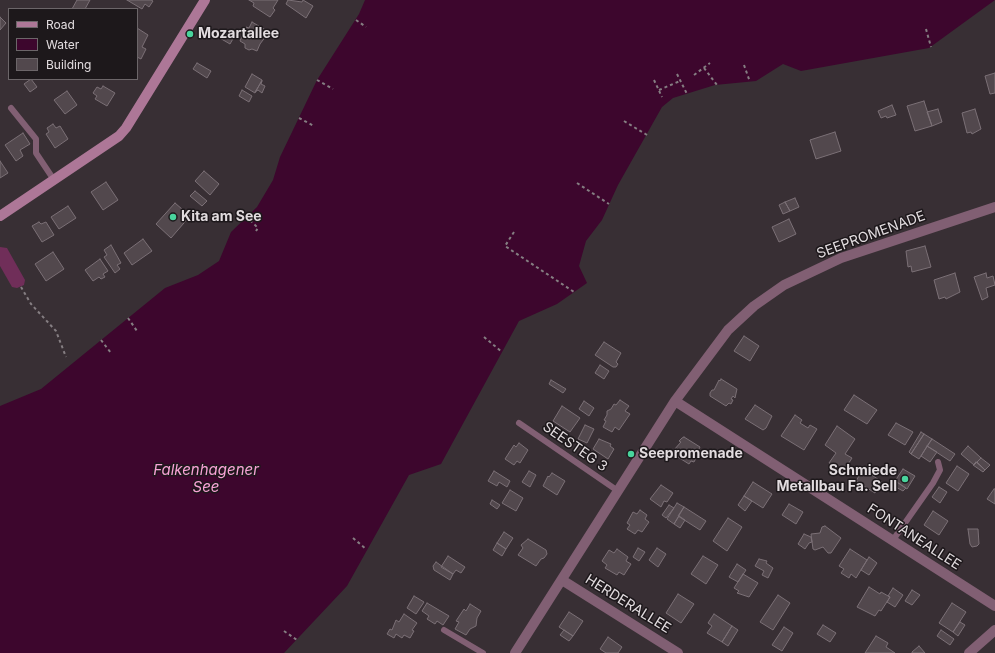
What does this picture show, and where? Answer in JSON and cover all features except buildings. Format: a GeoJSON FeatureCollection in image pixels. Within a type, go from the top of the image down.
{"type":"FeatureCollection","features":[{"type":"Feature","properties":{"kind":"street"},"geometry":{"type":"LineString","coordinates":[[0,216],[119,136],[126,128],[205,0]]}},
{"type":"Feature","properties":{"kind":"street","name":"SEEPROMENADE"},"geometry":{"type":"LineString","coordinates":[[515,653],[675,401],[728,330],[754,306],[784,285],[841,258],[995,207]]}},
{"type":"Feature","properties":{"kind":"street","name":"FONTANEALLEE"},"geometry":{"type":"LineString","coordinates":[[675,401],[995,606]]}},
{"type":"Feature","properties":{"kind":"street","name":"HERDERALLEE"},"geometry":{"type":"LineString","coordinates":[[562,580],[678,653]]}},
{"type":"Feature","properties":{"kind":"street"},"geometry":{"type":"LineString","coordinates":[[969,653],[995,630]]}},
{"type":"Feature","properties":{"kind":"lane"},"geometry":{"type":"LineString","coordinates":[[11,108],[36,140],[36,153],[54,180]]}},
{"type":"Feature","properties":{"kind":"lane","name":"SEESTEG 3"},"geometry":{"type":"LineString","coordinates":[[519,423],[618,491]]}},
{"type":"Feature","properties":{"kind":"lane"},"geometry":{"type":"LineString","coordinates":[[893,540],[933,483],[940,470],[938,462]]}},
{"type":"Feature","properties":{"kind":"lane"},"geometry":{"type":"LineString","coordinates":[[444,630],[483,653]]}},
{"type":"Feature","properties":{"kind":"path"},"geometry":{"type":"LineString","coordinates":[[356,20],[366,27]]}},
{"type":"Feature","properties":{"kind":"path"},"geometry":{"type":"LineString","coordinates":[[926,29],[931,47]]}},
{"type":"Feature","properties":{"kind":"path"},"geometry":{"type":"LineString","coordinates":[[694,75],[710,63]]}},
{"type":"Feature","properties":{"kind":"path"},"geometry":{"type":"LineString","coordinates":[[744,65],[750,82]]}},
{"type":"Feature","properties":{"kind":"path"},"geometry":{"type":"LineString","coordinates":[[704,68],[717,85]]}},
{"type":"Feature","properties":{"kind":"path"},"geometry":{"type":"LineString","coordinates":[[677,74],[687,94]]}},
{"type":"Feature","properties":{"kind":"path"},"geometry":{"type":"LineString","coordinates":[[317,80],[333,89]]}},
{"type":"Feature","properties":{"kind":"path"},"geometry":{"type":"LineString","coordinates":[[654,80],[662,97]]}},
{"type":"Feature","properties":{"kind":"path"},"geometry":{"type":"LineString","coordinates":[[659,90],[680,81]]}},
{"type":"Feature","properties":{"kind":"path"},"geometry":{"type":"LineString","coordinates":[[299,118],[314,126]]}},
{"type":"Feature","properties":{"kind":"path"},"geometry":{"type":"LineString","coordinates":[[624,121],[648,135]]}},
{"type":"Feature","properties":{"kind":"path"},"geometry":{"type":"LineString","coordinates":[[577,183],[609,204]]}},
{"type":"Feature","properties":{"kind":"path"},"geometry":{"type":"LineString","coordinates":[[246,216],[258,228],[256,231]]}},
{"type":"Feature","properties":{"kind":"path"},"geometry":{"type":"LineString","coordinates":[[514,232],[505,246],[574,292]]}},
{"type":"Feature","properties":{"kind":"path"},"geometry":{"type":"LineString","coordinates":[[21,287],[31,304],[56,331],[66,356]]}},
{"type":"Feature","properties":{"kind":"path"},"geometry":{"type":"LineString","coordinates":[[128,318],[137,331]]}},
{"type":"Feature","properties":{"kind":"path"},"geometry":{"type":"LineString","coordinates":[[484,337],[502,352]]}},
{"type":"Feature","properties":{"kind":"path"},"geometry":{"type":"LineString","coordinates":[[101,340],[111,353]]}},
{"type":"Feature","properties":{"kind":"path"},"geometry":{"type":"LineString","coordinates":[[353,538],[366,549]]}},
{"type":"Feature","properties":{"kind":"path"},"geometry":{"type":"LineString","coordinates":[[284,631],[297,640]]}},
{"type":"Feature","properties":{"kind":"shaded area"},"geometry":{"type":"Polygon","coordinates":[[[0,247],[7,248],[25,280],[24,285],[17,288],[12,287],[0,266],[0,247]]]}},
{"type":"Feature","properties":{"kind":"water","name":"Falkenhagener See"},"geometry":{"type":"Polygon","coordinates":[[[365,0],[995,0],[929,48],[801,71],[783,64],[756,81],[715,85],[673,98],[662,107],[618,185],[602,220],[586,241],[579,266],[587,283],[557,304],[519,321],[441,464],[409,475],[347,586],[284,653],[0,653],[0,406],[41,389],[165,288],[198,275],[219,261],[231,232],[257,207],[273,180],[280,157],[317,80],[359,14],[365,0]]]}},
{"type":"Feature","properties":{"kind":"place","name":"Mozartallee"},"geometry":{"type":"Point","coordinates":[190,34]}},
{"type":"Feature","properties":{"kind":"place","name":"Kita am See"},"geometry":{"type":"Point","coordinates":[173,217]}},
{"type":"Feature","properties":{"kind":"place","name":"Seepromenade"},"geometry":{"type":"Point","coordinates":[631,454]}},
{"type":"Feature","properties":{"kind":"place","name":"Schmiede Metallbau Fa. Sell"},"geometry":{"type":"Point","coordinates":[905,479]}}]}
